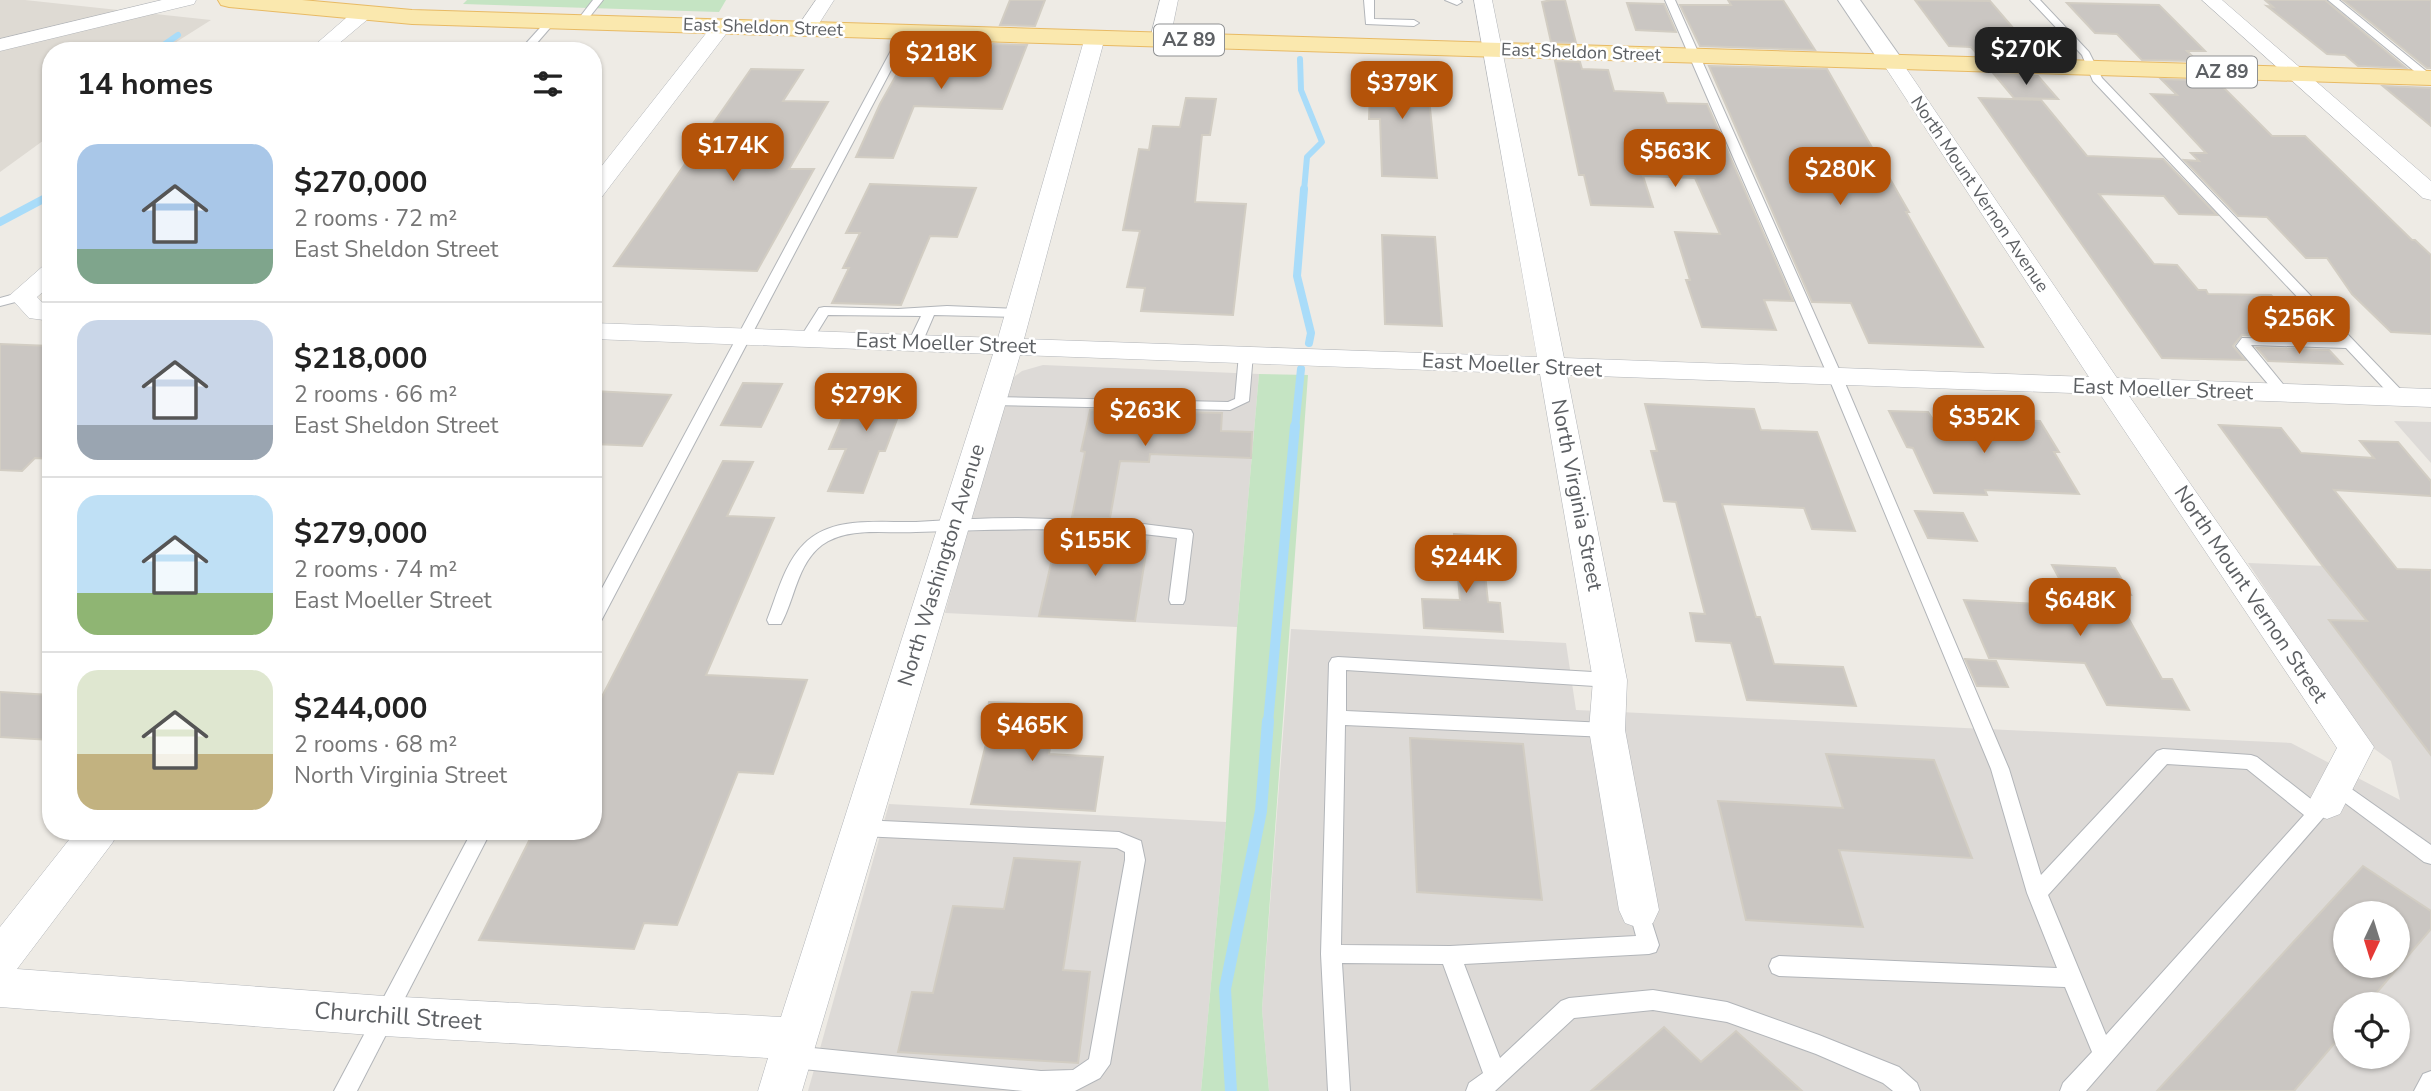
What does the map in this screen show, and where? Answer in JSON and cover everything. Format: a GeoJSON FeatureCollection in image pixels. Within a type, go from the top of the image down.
{"type":"FeatureCollection","features":[{"type":"Feature","properties":{"kind":"main road","name":"East Sheldon Street"},"geometry":{"type":"LineString","coordinates":[[229,0],[361,15],[2430,78]]}},
{"type":"Feature","properties":{"kind":"street"},"geometry":{"type":"LineString","coordinates":[[0,45],[187,0]]}},
{"type":"Feature","properties":{"kind":"street"},"geometry":{"type":"LineString","coordinates":[[129,34],[172,16],[197,0]]}},
{"type":"Feature","properties":{"kind":"street"},"geometry":{"type":"LineString","coordinates":[[806,29],[825,0]]}},
{"type":"Feature","properties":{"kind":"street"},"geometry":{"type":"LineString","coordinates":[[1160,39],[1169,0]]}},
{"type":"Feature","properties":{"kind":"street","name":"North Virginia Street"},"geometry":{"type":"LineString","coordinates":[[1483,0],[1490,49],[1553,367],[1610,680],[1607,730],[1639,910]]}},
{"type":"Feature","properties":{"kind":"street","name":"North Mount Vernon Avenue"},"geometry":{"type":"LineString","coordinates":[[1849,0],[2110,388]]}},
{"type":"Feature","properties":{"kind":"street"},"geometry":{"type":"LineString","coordinates":[[2211,0],[2431,193]]}},
{"type":"Feature","properties":{"kind":"street"},"geometry":{"type":"LineString","coordinates":[[329,42],[361,15]]}},
{"type":"Feature","properties":{"kind":"street"},"geometry":{"type":"LineString","coordinates":[[602,181],[722,26]]}},
{"type":"Feature","properties":{"kind":"street","name":"North Washington Avenue"},"geometry":{"type":"LineString","coordinates":[[780,1091],[1014,329],[1095,37]]}},
{"type":"Feature","properties":{"kind":"street"},"geometry":{"type":"LineString","coordinates":[[0,63],[42,56]]}},
{"type":"Feature","properties":{"kind":"street"},"geometry":{"type":"LineString","coordinates":[[42,278],[11,299],[42,313]]}},
{"type":"Feature","properties":{"kind":"street","name":"East Moeller Street"},"geometry":{"type":"LineString","coordinates":[[602,331],[915,343],[1014,329],[1246,354],[2430,399]]}},
{"type":"Feature","properties":{"kind":"street","name":"North Mount Vernon Street"},"geometry":{"type":"LineString","coordinates":[[2110,388],[2356,747],[2326,801]]}},
{"type":"Feature","properties":{"kind":"street"},"geometry":{"type":"LineString","coordinates":[[0,959],[92,840]]}},
{"type":"Feature","properties":{"kind":"street","name":"Churchill Street"},"geometry":{"type":"LineString","coordinates":[[0,988],[793,1048]]}},
{"type":"Feature","properties":{"kind":"lane"},"geometry":{"type":"LineString","coordinates":[[581,22],[598,0]]}},
{"type":"Feature","properties":{"kind":"lane"},"geometry":{"type":"LineString","coordinates":[[1369,0],[1369,22],[1404,25],[1413,23]]}},
{"type":"Feature","properties":{"kind":"lane"},"geometry":{"type":"LineString","coordinates":[[1670,0],[1835,376],[2000,769],[2037,893],[2103,1053]]}},
{"type":"Feature","properties":{"kind":"lane"},"geometry":{"type":"LineString","coordinates":[[2035,0],[2086,54],[2097,79],[2400,397]]}},
{"type":"Feature","properties":{"kind":"lane"},"geometry":{"type":"LineString","coordinates":[[2333,0],[2430,78]]}},
{"type":"Feature","properties":{"kind":"lane"},"geometry":{"type":"LineString","coordinates":[[532,42],[551,21]]}},
{"type":"Feature","properties":{"kind":"lane"},"geometry":{"type":"LineString","coordinates":[[602,604],[906,32]]}},
{"type":"Feature","properties":{"kind":"lane"},"geometry":{"type":"LineString","coordinates":[[807,338],[824,312],[929,311],[1014,329]]}},
{"type":"Feature","properties":{"kind":"lane"},"geometry":{"type":"LineString","coordinates":[[915,343],[929,311]]}},
{"type":"Feature","properties":{"kind":"lane"},"geometry":{"type":"LineString","coordinates":[[2284,394],[2243,346],[2247,341],[2349,344]]}},
{"type":"Feature","properties":{"kind":"lane"},"geometry":{"type":"LineString","coordinates":[[992,401],[1230,406],[1242,401],[1246,354]]}},
{"type":"Feature","properties":{"kind":"lane"},"geometry":{"type":"LineString","coordinates":[[775,620],[804,551],[819,539],[847,529],[953,524],[1131,525],[1185,534],[1177,600]]}},
{"type":"Feature","properties":{"kind":"lane"},"geometry":{"type":"LineString","coordinates":[[1339,1091],[1334,1056],[1335,1008],[1331,954],[1338,663],[1610,680]]}},
{"type":"Feature","properties":{"kind":"lane"},"geometry":{"type":"LineString","coordinates":[[1337,718],[1607,730]]}},
{"type":"Feature","properties":{"kind":"lane"},"geometry":{"type":"LineString","coordinates":[[2037,893],[2163,756],[2251,762],[2431,856]]}},
{"type":"Feature","properties":{"kind":"lane"},"geometry":{"type":"LineString","coordinates":[[2071,1091],[2326,801]]}},
{"type":"Feature","properties":{"kind":"lane"},"geometry":{"type":"LineString","coordinates":[[793,1048],[1041,1082],[1070,1082],[1087,1078],[1099,1064],[1135,860],[1134,847],[1119,840],[861,828]]}},
{"type":"Feature","properties":{"kind":"lane"},"geometry":{"type":"LineString","coordinates":[[345,1091],[477,840]]}},
{"type":"Feature","properties":{"kind":"lane"},"geometry":{"type":"LineString","coordinates":[[1331,954],[1450,955],[1648,945],[1639,910]]}},
{"type":"Feature","properties":{"kind":"lane"},"geometry":{"type":"LineString","coordinates":[[1450,955],[1496,1077]]}},
{"type":"Feature","properties":{"kind":"lane"},"geometry":{"type":"LineString","coordinates":[[1779,966],[2072,978]]}},
{"type":"Feature","properties":{"kind":"lane"},"geometry":{"type":"LineString","coordinates":[[1477,1091],[1496,1077],[1569,1008],[1653,1000],[1740,1016],[1891,1075],[1909,1091]]}},
{"type":"Feature","properties":{"kind":"lane"},"geometry":{"type":"LineString","coordinates":[[2425,1091],[2431,1082]]}},
{"type":"Feature","properties":{"kind":"shaded area"},"geometry":{"type":"Polygon","coordinates":[[[0,0],[25,0],[211,20],[176,42],[42,42],[42,142],[0,172],[0,0]]]}},
{"type":"Feature","properties":{"kind":"shaded area"},"geometry":{"type":"Polygon","coordinates":[[[1043,365],[1259,374],[1237,627],[945,613],[1007,382],[1022,371],[1043,365]]]}},
{"type":"Feature","properties":{"kind":"shaded area"},"geometry":{"type":"Polygon","coordinates":[[[2394,421],[2431,422],[2431,463],[2394,421]]]}},
{"type":"Feature","properties":{"kind":"shaded area"},"geometry":{"type":"Polygon","coordinates":[[[2248,563],[2431,570],[2431,1091],[1269,1091],[1262,1009],[1291,629],[1566,643],[1576,710],[2291,743],[2400,800],[2391,761],[2369,745],[2248,563]]]}},
{"type":"Feature","properties":{"kind":"shaded area"},"geometry":{"type":"Polygon","coordinates":[[[889,804],[1226,822],[1201,1091],[808,1091],[889,804]]]}},
{"type":"Feature","properties":{"kind":"green space"},"geometry":{"type":"Polygon","coordinates":[[[467,0],[726,0],[719,12],[463,4],[467,0]]]}},
{"type":"Feature","properties":{"kind":"green space"},"geometry":{"type":"Polygon","coordinates":[[[1259,374],[1308,375],[1262,1009],[1269,1091],[1201,1091],[1226,822],[1237,627],[1259,374]]]}},
{"type":"Feature","properties":{"kind":"building"},"geometry":{"type":"Polygon","coordinates":[[[1010,0],[1045,0],[1035,26],[1000,25],[1010,0]]]}},
{"type":"Feature","properties":{"kind":"building"},"geometry":{"type":"Polygon","coordinates":[[[1565,0],[1576,43],[1551,42],[1542,2],[1565,0]]]}},
{"type":"Feature","properties":{"kind":"building"},"geometry":{"type":"Polygon","coordinates":[[[1728,0],[1783,0],[1815,50],[1700,46],[1680,5],[1731,5],[1728,0]]]}},
{"type":"Feature","properties":{"kind":"building"},"geometry":{"type":"Polygon","coordinates":[[[1915,0],[1990,1],[2020,36],[2003,36],[2020,56],[1978,55],[1971,47],[1949,46],[1915,0]]]}},
{"type":"Feature","properties":{"kind":"building"},"geometry":{"type":"Polygon","coordinates":[[[2265,0],[2325,0],[2406,68],[2358,66],[2345,55],[2327,54],[2267,6],[2273,7],[2265,0]]]}},
{"type":"Feature","properties":{"kind":"building"},"geometry":{"type":"Polygon","coordinates":[[[2343,0],[2431,0],[2431,68],[2427,68],[2343,0]]]}},
{"type":"Feature","properties":{"kind":"building"},"geometry":{"type":"Polygon","coordinates":[[[1627,3],[1664,4],[1676,32],[1636,30],[1627,3]]]}},
{"type":"Feature","properties":{"kind":"building"},"geometry":{"type":"Polygon","coordinates":[[[2067,3],[2159,5],[2205,51],[2187,51],[2197,61],[2142,60],[2117,34],[2095,33],[2067,3]]]}},
{"type":"Feature","properties":{"kind":"building"},"geometry":{"type":"Polygon","coordinates":[[[993,44],[1027,45],[1002,109],[914,106],[893,158],[856,157],[880,104],[907,56],[947,57],[949,51],[990,51],[993,44]]]}},
{"type":"Feature","properties":{"kind":"building"},"geometry":{"type":"Polygon","coordinates":[[[1555,61],[1580,62],[1582,69],[1608,70],[1614,91],[1663,93],[1667,103],[1707,104],[1793,301],[1764,300],[1776,330],[1702,327],[1686,280],[1690,280],[1675,232],[1720,234],[1695,178],[1643,176],[1653,207],[1591,205],[1584,175],[1579,175],[1555,61]]]}},
{"type":"Feature","properties":{"kind":"building"},"geometry":{"type":"Polygon","coordinates":[[[1371,62],[1413,63],[1415,88],[1428,88],[1437,178],[1382,176],[1380,119],[1369,119],[1371,62]]]}},
{"type":"Feature","properties":{"kind":"building"},"geometry":{"type":"Polygon","coordinates":[[[1709,66],[1827,69],[1983,347],[1869,343],[1851,303],[1812,302],[1709,66]]]}},
{"type":"Feature","properties":{"kind":"building"},"geometry":{"type":"Polygon","coordinates":[[[751,69],[803,70],[783,101],[828,102],[789,169],[814,169],[757,271],[614,266],[751,69]]]}},
{"type":"Feature","properties":{"kind":"building"},"geometry":{"type":"Polygon","coordinates":[[[1994,74],[2038,76],[2058,99],[2014,98],[1994,74]]]}},
{"type":"Feature","properties":{"kind":"building"},"geometry":{"type":"Polygon","coordinates":[[[2161,79],[2217,81],[2272,136],[2305,136],[2412,240],[2431,255],[2431,334],[2391,332],[2352,294],[2327,258],[2306,258],[2267,217],[2238,216],[2184,160],[2199,161],[2191,153],[2206,153],[2151,94],[2177,95],[2161,79]]]}},
{"type":"Feature","properties":{"kind":"building"},"geometry":{"type":"Polygon","coordinates":[[[2383,86],[2431,88],[2431,126],[2383,86]]]}},
{"type":"Feature","properties":{"kind":"building"},"geometry":{"type":"Polygon","coordinates":[[[1186,98],[1216,99],[1210,135],[1202,135],[1195,202],[1246,204],[1233,315],[1141,311],[1145,288],[1127,287],[1140,231],[1123,230],[1139,149],[1149,150],[1153,126],[1180,127],[1186,98]]]}},
{"type":"Feature","properties":{"kind":"building"},"geometry":{"type":"Polygon","coordinates":[[[1979,98],[2041,100],[2087,156],[2163,159],[2217,215],[2179,214],[2164,196],[2099,194],[2154,264],[2177,265],[2198,290],[2206,290],[2208,294],[2271,295],[2288,314],[2298,315],[2318,337],[2242,335],[2233,346],[2245,360],[2162,358],[1979,98]]]}},
{"type":"Feature","properties":{"kind":"building"},"geometry":{"type":"Polygon","coordinates":[[[870,184],[976,188],[957,237],[930,236],[901,305],[832,303],[849,268],[843,268],[860,233],[846,233],[870,184]]]}},
{"type":"Feature","properties":{"kind":"building"},"geometry":{"type":"Polygon","coordinates":[[[1382,235],[1435,237],[1442,326],[1385,324],[1382,235]]]}},
{"type":"Feature","properties":{"kind":"building"},"geometry":{"type":"Polygon","coordinates":[[[0,344],[42,346],[42,458],[35,458],[22,471],[0,470],[0,344]]]}},
{"type":"Feature","properties":{"kind":"building"},"geometry":{"type":"Polygon","coordinates":[[[2257,348],[2329,350],[2342,364],[2268,361],[2257,348]]]}},
{"type":"Feature","properties":{"kind":"building"},"geometry":{"type":"Polygon","coordinates":[[[743,383],[782,384],[761,427],[721,425],[743,383]]]}},
{"type":"Feature","properties":{"kind":"building"},"geometry":{"type":"Polygon","coordinates":[[[857,383],[910,385],[885,451],[879,451],[863,493],[828,491],[846,449],[829,449],[857,383]]]}},
{"type":"Feature","properties":{"kind":"building"},"geometry":{"type":"Polygon","coordinates":[[[602,391],[671,395],[642,446],[602,444],[602,391]]]}},
{"type":"Feature","properties":{"kind":"building"},"geometry":{"type":"Polygon","coordinates":[[[1645,404],[1754,409],[1761,430],[1817,432],[1855,531],[1812,529],[1804,508],[1722,504],[1756,617],[1760,617],[1774,664],[1843,667],[1856,706],[1747,700],[1731,643],[1696,641],[1690,613],[1705,614],[1676,502],[1664,501],[1651,451],[1657,451],[1645,404]]]}},
{"type":"Feature","properties":{"kind":"building"},"geometry":{"type":"Polygon","coordinates":[[[1090,410],[1222,413],[1221,431],[1252,432],[1251,458],[1150,454],[1149,462],[1120,461],[1110,518],[1072,517],[1090,410]]]}},
{"type":"Feature","properties":{"kind":"building"},"geometry":{"type":"Polygon","coordinates":[[[1889,411],[1928,412],[1932,418],[2040,421],[2059,452],[2054,452],[2079,494],[1985,490],[1987,495],[1934,493],[1913,448],[1907,447],[1889,411]]]}},
{"type":"Feature","properties":{"kind":"building"},"geometry":{"type":"Polygon","coordinates":[[[2219,425],[2281,428],[2301,453],[2374,458],[2360,441],[2398,442],[2431,481],[2431,496],[2334,490],[2397,569],[2431,570],[2431,755],[2329,620],[2367,621],[2318,560],[2219,425]]]}},
{"type":"Feature","properties":{"kind":"building"},"geometry":{"type":"Polygon","coordinates":[[[723,461],[753,462],[727,516],[774,518],[706,675],[807,680],[773,774],[738,772],[677,925],[644,923],[634,949],[479,940],[529,840],[602,840],[602,696],[723,461]]]}},
{"type":"Feature","properties":{"kind":"building"},"geometry":{"type":"Polygon","coordinates":[[[1915,511],[1963,513],[1977,541],[1928,538],[1915,511]]]}},
{"type":"Feature","properties":{"kind":"building"},"geometry":{"type":"Polygon","coordinates":[[[1069,532],[1107,534],[1107,539],[1148,541],[1135,621],[1039,616],[1057,537],[1068,537],[1069,532]]]}},
{"type":"Feature","properties":{"kind":"building"},"geometry":{"type":"Polygon","coordinates":[[[1454,534],[1481,536],[1488,602],[1500,603],[1503,632],[1424,628],[1422,599],[1460,600],[1454,534]]]}},
{"type":"Feature","properties":{"kind":"building"},"geometry":{"type":"Polygon","coordinates":[[[2052,565],[2115,568],[2131,595],[2115,594],[2162,679],[2172,679],[2189,710],[2107,705],[2085,663],[1989,658],[1964,600],[2074,606],[2052,565]]]}},
{"type":"Feature","properties":{"kind":"building"},"geometry":{"type":"Polygon","coordinates":[[[1965,659],[1996,661],[2008,687],[1977,686],[1965,659]]]}},
{"type":"Feature","properties":{"kind":"building"},"geometry":{"type":"Polygon","coordinates":[[[0,692],[42,694],[42,739],[0,737],[0,692]]]}},
{"type":"Feature","properties":{"kind":"building"},"geometry":{"type":"Polygon","coordinates":[[[989,702],[1057,705],[1049,754],[1103,757],[1095,811],[971,804],[989,732],[983,732],[989,702]]]}},
{"type":"Feature","properties":{"kind":"building"},"geometry":{"type":"Polygon","coordinates":[[[1410,738],[1523,744],[1542,900],[1417,892],[1410,738]]]}},
{"type":"Feature","properties":{"kind":"building"},"geometry":{"type":"Polygon","coordinates":[[[1826,754],[1934,760],[1972,858],[1839,850],[1863,927],[1746,920],[1718,801],[1843,808],[1826,754]]]}},
{"type":"Feature","properties":{"kind":"building"},"geometry":{"type":"Polygon","coordinates":[[[1014,858],[1080,862],[1063,970],[1090,972],[1078,1063],[898,1052],[912,992],[933,993],[953,906],[1004,909],[1014,858]]]}},
{"type":"Feature","properties":{"kind":"building"},"geometry":{"type":"Polygon","coordinates":[[[2363,866],[2431,911],[2431,929],[2410,954],[2410,901],[2333,901],[2333,978],[2389,978],[2377,992],[2333,992],[2333,1045],[2294,1091],[2157,1091],[2363,866]]]}},
{"type":"Feature","properties":{"kind":"building"},"geometry":{"type":"Polygon","coordinates":[[[1664,1027],[1701,1062],[1736,1031],[1802,1091],[1591,1091],[1664,1027]]]}},
{"type":"Feature","properties":{"kind":"waterway"},"geometry":{"type":"LineString","coordinates":[[168,42],[178,35]]}},
{"type":"Feature","properties":{"kind":"waterway"},"geometry":{"type":"LineString","coordinates":[[1300,59],[1301,90],[1322,142],[1307,157],[1304,191]]}},
{"type":"Feature","properties":{"kind":"waterway"},"geometry":{"type":"LineString","coordinates":[[1304,189],[1297,276],[1311,333],[1309,343]]}},
{"type":"Feature","properties":{"kind":"waterway"},"geometry":{"type":"LineString","coordinates":[[0,222],[42,200]]}},
{"type":"Feature","properties":{"kind":"waterway"},"geometry":{"type":"LineString","coordinates":[[1295,428],[1301,369]]}},
{"type":"Feature","properties":{"kind":"waterway"},"geometry":{"type":"LineString","coordinates":[[1268,723],[1295,426]]}},
{"type":"Feature","properties":{"kind":"waterway"},"geometry":{"type":"LineString","coordinates":[[1231,1091],[1225,989],[1261,811],[1268,721]]}}]}
